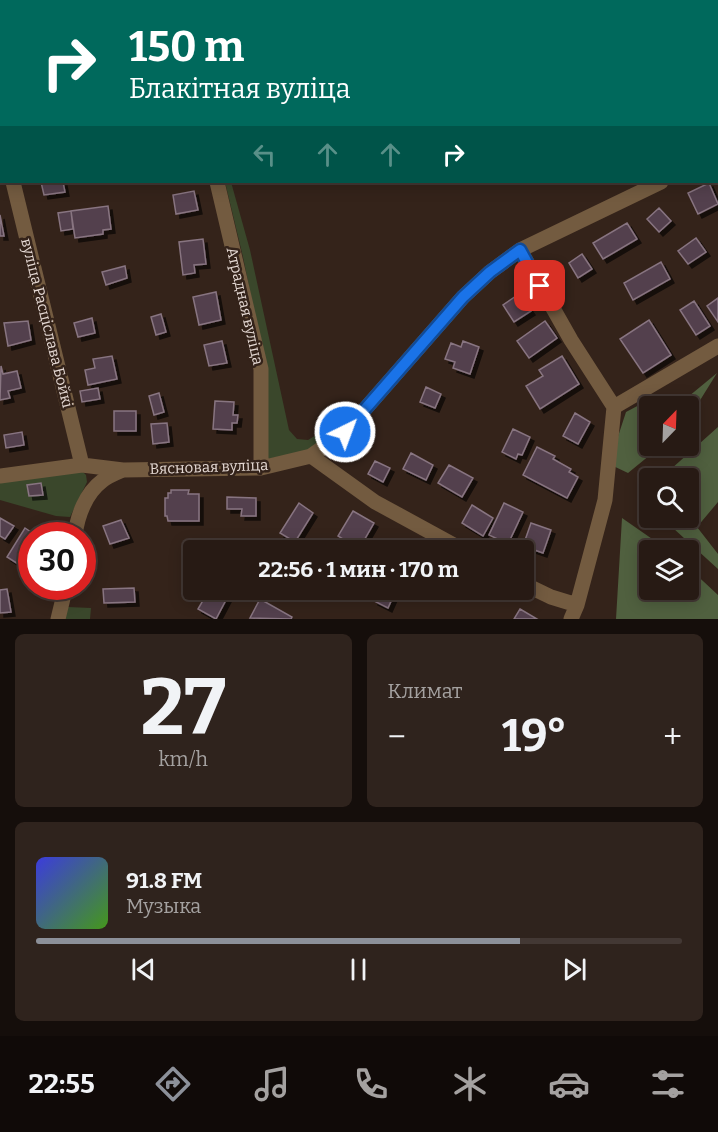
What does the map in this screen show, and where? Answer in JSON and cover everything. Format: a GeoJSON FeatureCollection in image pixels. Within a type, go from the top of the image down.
{"type":"FeatureCollection","features":[{"type":"Feature","properties":{"kind":"street","name":"вуліца Расціслава Бойкі"},"geometry":{"type":"LineString","coordinates":[[13,183],[82,465]]}},
{"type":"Feature","properties":{"kind":"street","name":"Атрадная вуліца"},"geometry":{"type":"LineString","coordinates":[[217,183],[261,369],[261,468]]}},
{"type":"Feature","properties":{"kind":"street"},"geometry":{"type":"LineString","coordinates":[[445,540],[346,483],[311,456],[345,432],[463,297],[490,272],[520,250],[659,183]]}},
{"type":"Feature","properties":{"kind":"street"},"geometry":{"type":"LineString","coordinates":[[520,250],[570,340],[614,407],[605,500],[574,612],[534,589]]}},
{"type":"Feature","properties":{"kind":"street"},"geometry":{"type":"LineString","coordinates":[[614,407],[718,346]]}},
{"type":"Feature","properties":{"kind":"street","name":"Вясновая вуліца"},"geometry":{"type":"LineString","coordinates":[[0,476],[82,465],[123,470],[261,468],[311,456]]}},
{"type":"Feature","properties":{"kind":"street"},"geometry":{"type":"LineString","coordinates":[[77,522],[94,488],[102,480],[123,470]]}},
{"type":"Feature","properties":{"kind":"street"},"geometry":{"type":"LineString","coordinates":[[58,619],[63,600]]}},
{"type":"Feature","properties":{"kind":"green space"},"geometry":{"type":"Polygon","coordinates":[[[225,183],[231,183],[250,250],[289,430],[297,439],[308,440],[339,421],[311,450],[268,459],[268,379],[225,183]]]}},
{"type":"Feature","properties":{"kind":"green space"},"geometry":{"type":"Polygon","coordinates":[[[717,373],[699,402],[699,396],[689,396],[717,373]]]}},
{"type":"Feature","properties":{"kind":"green space"},"geometry":{"type":"Polygon","coordinates":[[[639,405],[639,456],[649,456],[628,473],[609,464],[626,412],[639,405]]]}},
{"type":"Feature","properties":{"kind":"green space"},"geometry":{"type":"Polygon","coordinates":[[[718,427],[718,502],[699,525],[699,468],[672,468],[686,456],[699,456],[699,444],[718,427]]]}},
{"type":"Feature","properties":{"kind":"green space"},"geometry":{"type":"Polygon","coordinates":[[[82,471],[86,475],[87,482],[70,517],[56,516],[0,500],[0,482],[82,471]]]}},
{"type":"Feature","properties":{"kind":"green space"},"geometry":{"type":"Polygon","coordinates":[[[622,518],[654,540],[639,540],[639,600],[699,600],[699,577],[718,595],[718,619],[616,619],[622,518]]]}},
{"type":"Feature","properties":{"kind":"green space"},"geometry":{"type":"Polygon","coordinates":[[[673,528],[698,528],[718,554],[718,569],[699,552],[699,540],[686,540],[673,528]]]}},
{"type":"Feature","properties":{"kind":"green space"},"geometry":{"type":"Polygon","coordinates":[[[68,607],[91,608],[90,619],[65,619],[68,607]]]}},
{"type":"Feature","properties":{"kind":"building"},"geometry":{"type":"Polygon","coordinates":[[[41,183],[63,183],[65,192],[44,195],[41,183]]]}},
{"type":"Feature","properties":{"kind":"building"},"geometry":{"type":"Polygon","coordinates":[[[709,183],[718,204],[698,214],[688,193],[709,183]]]}},
{"type":"Feature","properties":{"kind":"building"},"geometry":{"type":"Polygon","coordinates":[[[194,191],[198,210],[176,214],[173,195],[194,191]]]}},
{"type":"Feature","properties":{"kind":"building"},"geometry":{"type":"Polygon","coordinates":[[[108,206],[111,229],[103,230],[103,234],[75,238],[71,211],[108,206]]]}},
{"type":"Feature","properties":{"kind":"building"},"geometry":{"type":"Polygon","coordinates":[[[659,208],[671,221],[659,232],[647,219],[659,208]]]}},
{"type":"Feature","properties":{"kind":"building"},"geometry":{"type":"Polygon","coordinates":[[[71,211],[73,229],[61,231],[58,213],[71,211]]]}},
{"type":"Feature","properties":{"kind":"building"},"geometry":{"type":"Polygon","coordinates":[[[0,215],[4,236],[0,236],[0,215]]]}},
{"type":"Feature","properties":{"kind":"building"},"geometry":{"type":"Polygon","coordinates":[[[627,223],[637,239],[603,259],[593,243],[627,223]]]}},
{"type":"Feature","properties":{"kind":"building"},"geometry":{"type":"Polygon","coordinates":[[[696,238],[706,252],[688,264],[678,251],[696,238]]]}},
{"type":"Feature","properties":{"kind":"building"},"geometry":{"type":"Polygon","coordinates":[[[203,239],[206,264],[194,265],[195,273],[183,275],[179,242],[203,239]]]}},
{"type":"Feature","properties":{"kind":"building"},"geometry":{"type":"Polygon","coordinates":[[[582,254],[592,269],[578,278],[569,263],[582,254]]]}},
{"type":"Feature","properties":{"kind":"building"},"geometry":{"type":"Polygon","coordinates":[[[661,262],[670,279],[633,300],[624,283],[661,262]]]}},
{"type":"Feature","properties":{"kind":"building"},"geometry":{"type":"Polygon","coordinates":[[[125,266],[127,278],[106,285],[102,272],[125,266]]]}},
{"type":"Feature","properties":{"kind":"building"},"geometry":{"type":"Polygon","coordinates":[[[216,292],[221,320],[199,325],[193,297],[216,292]]]}},
{"type":"Feature","properties":{"kind":"building"},"geometry":{"type":"Polygon","coordinates":[[[519,294],[531,311],[514,322],[503,305],[519,294]]]}},
{"type":"Feature","properties":{"kind":"building"},"geometry":{"type":"Polygon","coordinates":[[[718,298],[718,322],[707,306],[718,298]]]}},
{"type":"Feature","properties":{"kind":"building"},"geometry":{"type":"Polygon","coordinates":[[[694,301],[710,326],[696,335],[680,310],[694,301]]]}},
{"type":"Feature","properties":{"kind":"building"},"geometry":{"type":"Polygon","coordinates":[[[161,314],[166,332],[156,335],[151,317],[161,314]]]}},
{"type":"Feature","properties":{"kind":"building"},"geometry":{"type":"Polygon","coordinates":[[[92,318],[95,333],[78,337],[74,323],[92,318]]]}},
{"type":"Feature","properties":{"kind":"building"},"geometry":{"type":"Polygon","coordinates":[[[649,320],[671,355],[643,373],[620,339],[649,320]]]}},
{"type":"Feature","properties":{"kind":"building"},"geometry":{"type":"Polygon","coordinates":[[[28,321],[31,340],[8,346],[4,323],[28,321]]]}},
{"type":"Feature","properties":{"kind":"building"},"geometry":{"type":"Polygon","coordinates":[[[545,321],[557,338],[529,358],[517,341],[545,321]]]}},
{"type":"Feature","properties":{"kind":"building"},"geometry":{"type":"Polygon","coordinates":[[[222,341],[227,363],[209,366],[204,345],[222,341]]]}},
{"type":"Feature","properties":{"kind":"building"},"geometry":{"type":"Polygon","coordinates":[[[463,341],[479,347],[470,374],[453,368],[455,362],[445,359],[451,343],[461,347],[463,341]]]}},
{"type":"Feature","properties":{"kind":"building"},"geometry":{"type":"Polygon","coordinates":[[[112,356],[117,379],[88,385],[85,370],[95,368],[93,359],[112,356]]]}},
{"type":"Feature","properties":{"kind":"building"},"geometry":{"type":"Polygon","coordinates":[[[562,356],[579,384],[540,409],[526,386],[543,376],[539,370],[562,356]]]}},
{"type":"Feature","properties":{"kind":"building"},"geometry":{"type":"Polygon","coordinates":[[[1,366],[3,374],[17,371],[21,388],[8,391],[10,398],[0,400],[1,366]]]}},
{"type":"Feature","properties":{"kind":"building"},"geometry":{"type":"Polygon","coordinates":[[[426,387],[441,394],[435,408],[420,402],[426,387]]]}},
{"type":"Feature","properties":{"kind":"building"},"geometry":{"type":"Polygon","coordinates":[[[98,388],[100,399],[82,402],[80,391],[98,388]]]}},
{"type":"Feature","properties":{"kind":"building"},"geometry":{"type":"Polygon","coordinates":[[[159,393],[164,412],[154,415],[149,396],[159,393]]]}},
{"type":"Feature","properties":{"kind":"building"},"geometry":{"type":"Polygon","coordinates":[[[215,401],[234,402],[233,415],[238,415],[237,423],[232,423],[232,430],[213,429],[215,401]]]}},
{"type":"Feature","properties":{"kind":"building"},"geometry":{"type":"Polygon","coordinates":[[[114,411],[136,411],[136,431],[114,431],[114,411]]]}},
{"type":"Feature","properties":{"kind":"building"},"geometry":{"type":"Polygon","coordinates":[[[575,413],[590,422],[578,444],[563,436],[575,413]]]}},
{"type":"Feature","properties":{"kind":"building"},"geometry":{"type":"Polygon","coordinates":[[[167,423],[169,442],[153,444],[151,424],[167,423]]]}},
{"type":"Feature","properties":{"kind":"building"},"geometry":{"type":"Polygon","coordinates":[[[513,429],[530,437],[522,455],[518,454],[516,459],[502,452],[513,429]]]}},
{"type":"Feature","properties":{"kind":"building"},"geometry":{"type":"Polygon","coordinates":[[[22,432],[24,445],[6,448],[4,435],[22,432]]]}},
{"type":"Feature","properties":{"kind":"building"},"geometry":{"type":"Polygon","coordinates":[[[537,447],[555,456],[553,459],[571,469],[569,472],[578,477],[567,498],[523,475],[537,447]]]}},
{"type":"Feature","properties":{"kind":"building"},"geometry":{"type":"Polygon","coordinates":[[[411,453],[433,465],[426,480],[403,469],[411,453]]]}},
{"type":"Feature","properties":{"kind":"building"},"geometry":{"type":"Polygon","coordinates":[[[375,461],[390,468],[383,482],[368,474],[375,461]]]}},
{"type":"Feature","properties":{"kind":"building"},"geometry":{"type":"Polygon","coordinates":[[[449,465],[473,478],[462,497],[438,483],[449,465]]]}},
{"type":"Feature","properties":{"kind":"building"},"geometry":{"type":"Polygon","coordinates":[[[41,483],[43,495],[29,496],[27,485],[41,483]]]}},
{"type":"Feature","properties":{"kind":"building"},"geometry":{"type":"Polygon","coordinates":[[[171,490],[189,490],[188,494],[199,494],[199,521],[168,521],[165,516],[165,498],[168,498],[171,490]]]}},
{"type":"Feature","properties":{"kind":"building"},"geometry":{"type":"Polygon","coordinates":[[[227,497],[256,498],[256,516],[241,516],[242,509],[227,509],[227,497]]]}},
{"type":"Feature","properties":{"kind":"building"},"geometry":{"type":"Polygon","coordinates":[[[299,503],[313,513],[296,540],[292,540],[280,533],[299,503]]]}},
{"type":"Feature","properties":{"kind":"building"},"geometry":{"type":"Polygon","coordinates":[[[504,503],[523,512],[510,540],[500,540],[489,535],[504,503]]]}},
{"type":"Feature","properties":{"kind":"building"},"geometry":{"type":"Polygon","coordinates":[[[472,505],[493,518],[483,536],[462,523],[472,505]]]}},
{"type":"Feature","properties":{"kind":"building"},"geometry":{"type":"Polygon","coordinates":[[[353,511],[374,523],[364,540],[344,540],[338,536],[353,511]]]}},
{"type":"Feature","properties":{"kind":"building"},"geometry":{"type":"Polygon","coordinates":[[[0,518],[14,526],[5,539],[0,536],[0,518]]]}},
{"type":"Feature","properties":{"kind":"building"},"geometry":{"type":"Polygon","coordinates":[[[121,520],[129,538],[110,544],[103,526],[121,520]]]}},
{"type":"Feature","properties":{"kind":"building"},"geometry":{"type":"Polygon","coordinates":[[[531,523],[551,530],[543,553],[534,550],[534,540],[525,540],[531,523]]]}},
{"type":"Feature","properties":{"kind":"building"},"geometry":{"type":"Polygon","coordinates":[[[18,539],[18,564],[7,557],[18,539]]]}},
{"type":"Feature","properties":{"kind":"building"},"geometry":{"type":"Polygon","coordinates":[[[134,588],[135,602],[104,603],[103,589],[134,588]]]}},
{"type":"Feature","properties":{"kind":"building"},"geometry":{"type":"Polygon","coordinates":[[[7,589],[11,612],[0,613],[0,590],[7,589]]]}},
{"type":"Feature","properties":{"kind":"building"},"geometry":{"type":"Polygon","coordinates":[[[203,600],[226,600],[216,619],[198,609],[203,600]]]}},
{"type":"Feature","properties":{"kind":"building"},"geometry":{"type":"Polygon","coordinates":[[[259,600],[292,617],[291,619],[250,618],[259,600]]]}},
{"type":"Feature","properties":{"kind":"building"},"geometry":{"type":"Polygon","coordinates":[[[374,600],[392,600],[388,608],[374,600]]]}},
{"type":"Feature","properties":{"kind":"building"},"geometry":{"type":"Polygon","coordinates":[[[520,609],[537,619],[514,619],[520,609]]]}},
{"type":"Feature","properties":{"kind":"route"},"geometry":{"type":"LineString","coordinates":[[345,432],[463,297],[490,272],[520,250],[540,286]]}}]}
